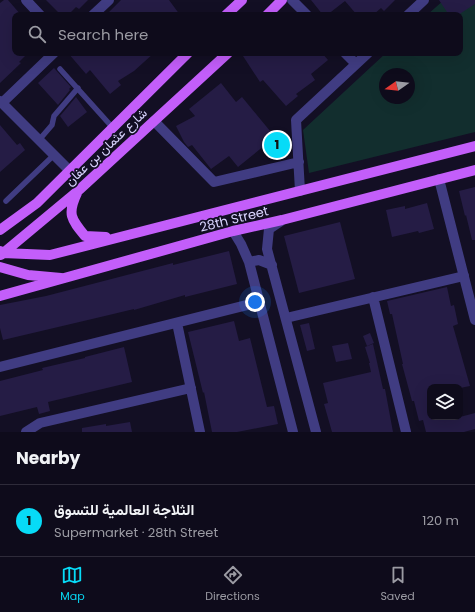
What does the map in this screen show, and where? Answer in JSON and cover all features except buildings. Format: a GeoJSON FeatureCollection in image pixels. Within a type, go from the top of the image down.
{"type":"FeatureCollection","features":[{"type":"Feature","properties":{"kind":"main road"},"geometry":{"type":"LineString","coordinates":[[229,12],[242,0]]}},
{"type":"Feature","properties":{"kind":"main road"},"geometry":{"type":"LineString","coordinates":[[270,12],[282,0]]}},
{"type":"Feature","properties":{"kind":"main road","name":"شارع عثمان بن عفان"},"geometry":{"type":"LineString","coordinates":[[0,230],[37,202],[185,56]]}},
{"type":"Feature","properties":{"kind":"main road","name":"شارع عثمان بن عفان"},"geometry":{"type":"LineString","coordinates":[[1,254],[79,190],[225,56]]}},
{"type":"Feature","properties":{"kind":"main road","name":"28th Street"},"geometry":{"type":"LineString","coordinates":[[1,254],[50,255],[475,146]]}},
{"type":"Feature","properties":{"kind":"main road","name":"28th Street"},"geometry":{"type":"LineString","coordinates":[[0,296],[67,279],[233,232],[475,170]]}},
{"type":"Feature","properties":{"kind":"main road"},"geometry":{"type":"LineString","coordinates":[[79,190],[71,207],[74,223],[85,236],[116,238]]}},
{"type":"Feature","properties":{"kind":"main road"},"geometry":{"type":"LineString","coordinates":[[0,267],[28,275],[67,279]]}},
{"type":"Feature","properties":{"kind":"street"},"geometry":{"type":"LineString","coordinates":[[26,0],[37,12]]}},
{"type":"Feature","properties":{"kind":"street"},"geometry":{"type":"LineString","coordinates":[[96,12],[109,0]]}},
{"type":"Feature","properties":{"kind":"street"},"geometry":{"type":"LineString","coordinates":[[292,0],[304,12]]}},
{"type":"Feature","properties":{"kind":"street"},"geometry":{"type":"LineString","coordinates":[[411,12],[424,0]]}},
{"type":"Feature","properties":{"kind":"street"},"geometry":{"type":"LineString","coordinates":[[51,56],[1,102],[70,170]]}},
{"type":"Feature","properties":{"kind":"street"},"geometry":{"type":"LineString","coordinates":[[348,56],[356,64]]}},
{"type":"Feature","properties":{"kind":"street"},"geometry":{"type":"LineString","coordinates":[[300,191],[296,120],[365,56]]}},
{"type":"Feature","properties":{"kind":"street"},"geometry":{"type":"LineString","coordinates":[[154,121],[214,182],[299,162]]}},
{"type":"Feature","properties":{"kind":"street"},"geometry":{"type":"LineString","coordinates":[[439,179],[475,320]]}},
{"type":"Feature","properties":{"kind":"street"},"geometry":{"type":"LineString","coordinates":[[282,220],[269,229],[267,250],[316,432]]}},
{"type":"Feature","properties":{"kind":"street"},"geometry":{"type":"LineString","coordinates":[[233,232],[241,244],[249,262],[293,432]]}},
{"type":"Feature","properties":{"kind":"street"},"geometry":{"type":"LineString","coordinates":[[249,262],[259,260],[272,265]]}},
{"type":"Feature","properties":{"kind":"street"},"geometry":{"type":"LineString","coordinates":[[286,318],[464,276]]}},
{"type":"Feature","properties":{"kind":"street"},"geometry":{"type":"LineString","coordinates":[[373,297],[406,432]]}},
{"type":"Feature","properties":{"kind":"street"},"geometry":{"type":"LineString","coordinates":[[0,367],[259,302]]}},
{"type":"Feature","properties":{"kind":"street"},"geometry":{"type":"LineString","coordinates":[[177,323],[200,432]]}},
{"type":"Feature","properties":{"kind":"street"},"geometry":{"type":"LineString","coordinates":[[26,432],[40,423],[191,388]]}},
{"type":"Feature","properties":{"kind":"lane"},"geometry":{"type":"LineString","coordinates":[[60,69],[113,128]]}},
{"type":"Feature","properties":{"kind":"lane"},"geometry":{"type":"LineString","coordinates":[[39,140],[52,125],[54,116],[78,88]]}},
{"type":"Feature","properties":{"kind":"lane"},"geometry":{"type":"LineString","coordinates":[[6,201],[54,155]]}},
{"type":"Feature","properties":{"kind":"green space"},"geometry":{"type":"Polygon","coordinates":[[[444,0],[475,0],[475,132],[309,173],[303,130],[383,56],[463,56],[463,12],[430,12],[444,0]]]}},
{"type":"Feature","properties":{"kind":"place","name":"الثلاجة العالمية للتسوق"},"geometry":{"type":"Point","coordinates":[277,145]}}]}
